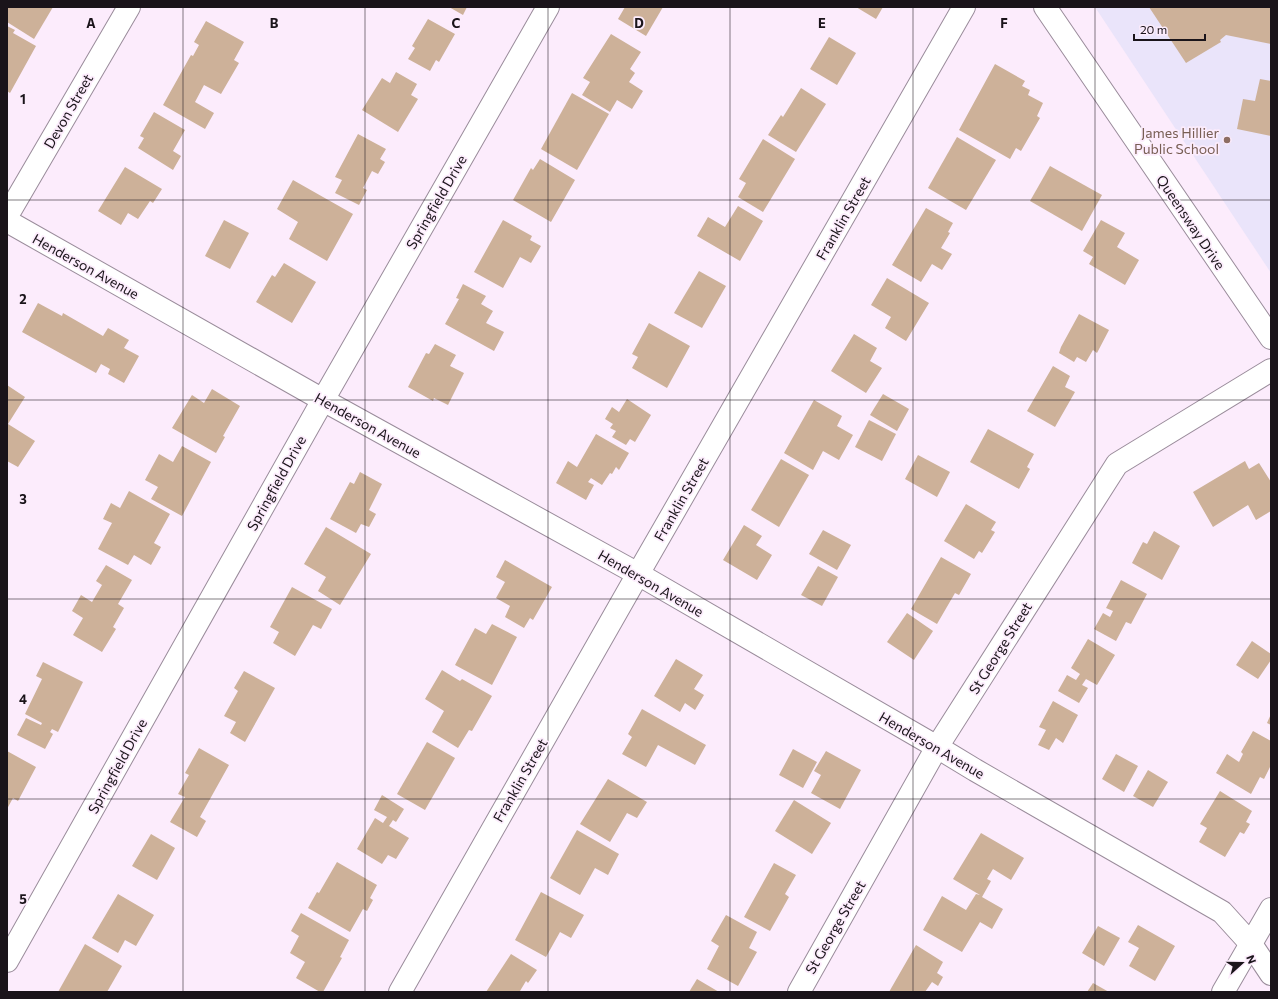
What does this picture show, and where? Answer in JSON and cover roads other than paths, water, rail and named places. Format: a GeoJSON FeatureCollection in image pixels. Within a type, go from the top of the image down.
{"type":"FeatureCollection","features":[{"type":"Feature","properties":{"kind":"street","name":"Devon Street"},"geometry":{"type":"LineString","coordinates":[[7,216],[129,7]]}},
{"type":"Feature","properties":{"kind":"street","name":"Springfield Drive"},"geometry":{"type":"LineString","coordinates":[[7,961],[323,400],[548,7]]}},
{"type":"Feature","properties":{"kind":"street","name":"Franklin Street"},"geometry":{"type":"LineString","coordinates":[[400,992],[964,7]]}},
{"type":"Feature","properties":{"kind":"street","name":"Queensway Drive"},"geometry":{"type":"LineString","coordinates":[[1044,7],[1271,338]]}},
{"type":"Feature","properties":{"kind":"street","name":"Henderson Avenue"},"geometry":{"type":"LineString","coordinates":[[7,221],[323,400],[638,574],[1222,912],[1251,944],[1271,974]]}},
{"type":"Feature","properties":{"kind":"street","name":"St George Street"},"geometry":{"type":"LineString","coordinates":[[799,992],[937,747],[1117,464],[1271,370]]}},
{"type":"Feature","properties":{"kind":"street"},"geometry":{"type":"LineString","coordinates":[[1223,992],[1271,909]]}},
{"type":"Feature","properties":{"kind":"place","name":"James Hillier Public School"},"geometry":{"type":"Point","coordinates":[1227,140]}}]}
